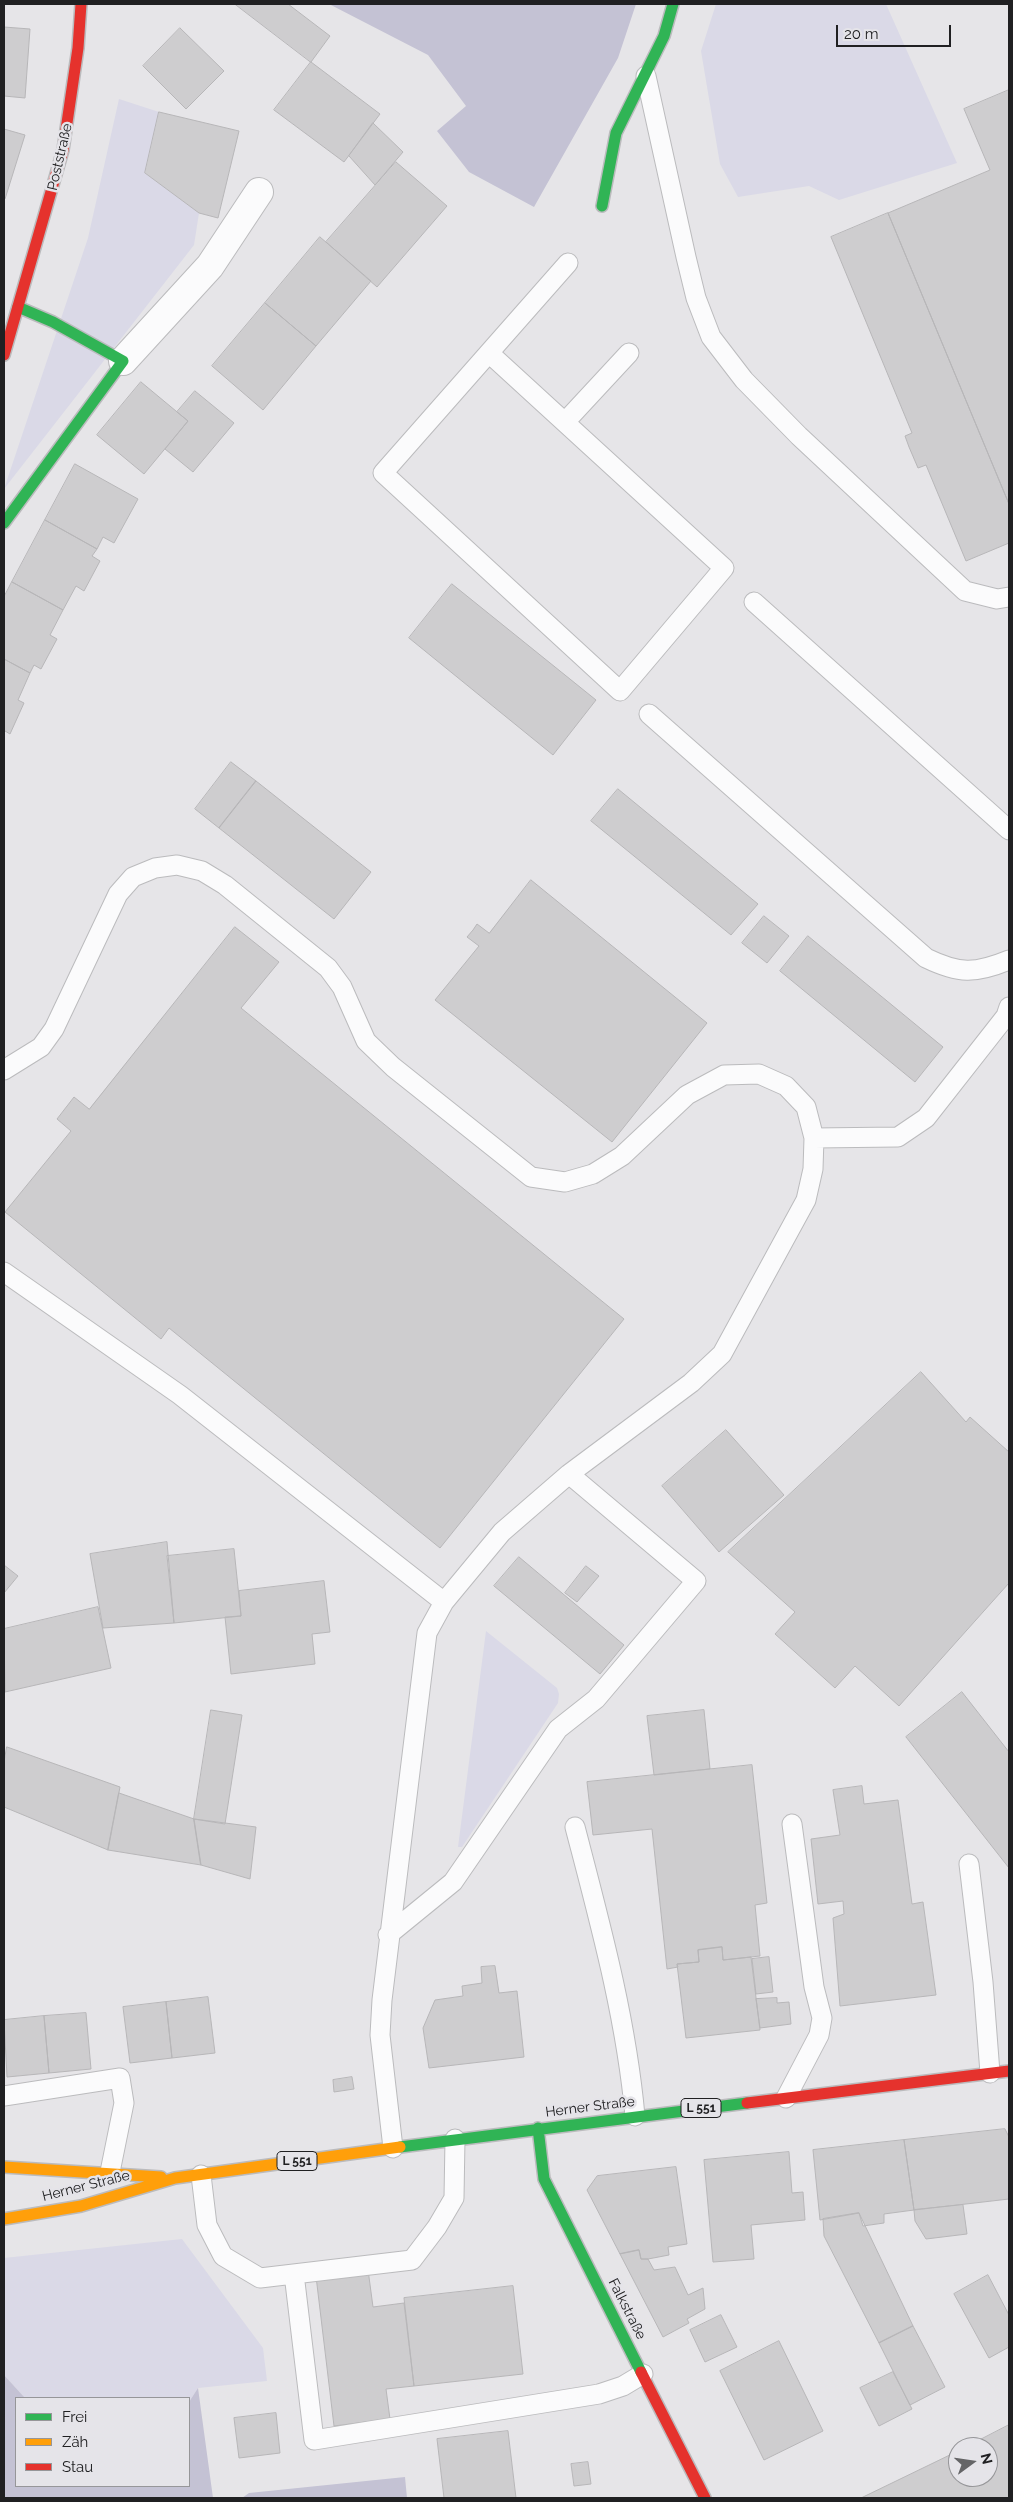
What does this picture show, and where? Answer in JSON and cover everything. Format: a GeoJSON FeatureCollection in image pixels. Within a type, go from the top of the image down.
{"type":"FeatureCollection","features":[{"type":"Feature","properties":{"kind":"street","name":"Poststraße"},"geometry":{"type":"LineString","coordinates":[[4,355],[64,150],[78,48],[81,4]]}},
{"type":"Feature","properties":{"kind":"street"},"geometry":{"type":"LineString","coordinates":[[602,206],[616,133],[646,76],[664,36],[672,4]]}},
{"type":"Feature","properties":{"kind":"street"},"geometry":{"type":"LineString","coordinates":[[4,523],[124,361],[210,266],[260,192]]}},
{"type":"Feature","properties":{"kind":"street"},"geometry":{"type":"LineString","coordinates":[[18,307],[53,322],[124,361]]}},
{"type":"Feature","properties":{"kind":"street","name":"Herner Straße"},"geometry":{"type":"LineString","coordinates":[[4,2220],[81,2206],[175,2178],[538,2128],[1009,2071]]}},
{"type":"Feature","properties":{"kind":"street","name":"Falkstraße"},"geometry":{"type":"LineString","coordinates":[[538,2128],[544,2179],[705,2498]]}},
{"type":"Feature","properties":{"kind":"street","name":"Herner Straße"},"geometry":{"type":"LineString","coordinates":[[4,2167],[110,2172],[175,2178]]}},
{"type":"Feature","properties":{"kind":"lane"},"geometry":{"type":"LineString","coordinates":[[646,76],[688,266],[696,298],[711,337],[744,380],[792,429],[965,591],[997,599],[1009,596]]}},
{"type":"Feature","properties":{"kind":"lane"},"geometry":{"type":"LineString","coordinates":[[489,353],[724,568],[620,691],[383,473],[568,263]]}},
{"type":"Feature","properties":{"kind":"lane"},"geometry":{"type":"LineString","coordinates":[[565,422],[630,352]]}},
{"type":"Feature","properties":{"kind":"lane"},"geometry":{"type":"LineString","coordinates":[[754,602],[1009,830]]}},
{"type":"Feature","properties":{"kind":"lane"},"geometry":{"type":"LineString","coordinates":[[649,714],[926,958],[950,970],[972,971],[1009,960]]}},
{"type":"Feature","properties":{"kind":"lane"},"geometry":{"type":"LineString","coordinates":[[4,1070],[41,1047],[54,1029],[118,894],[133,876],[155,868],[177,865],[202,871],[226,884],[328,968],[342,987],[366,1041],[393,1067],[531,1177],[565,1182],[593,1174],[622,1156],[687,1095],[724,1076],[759,1074],[786,1086],[806,1107],[814,1138],[812,1169],[806,1200],[722,1354],[691,1383],[569,1474],[502,1532],[444,1602],[428,1634],[388,1935],[380,2035],[393,2148]]}},
{"type":"Feature","properties":{"kind":"lane"},"geometry":{"type":"LineString","coordinates":[[814,1138],[898,1137],[926,1118],[1006,1016],[1009,1007]]}},
{"type":"Feature","properties":{"kind":"lane"},"geometry":{"type":"LineString","coordinates":[[4,1272],[180,1395],[444,1602]]}},
{"type":"Feature","properties":{"kind":"lane"},"geometry":{"type":"LineString","coordinates":[[388,1935],[453,1882],[558,1729],[596,1699],[696,1581],[569,1474]]}},
{"type":"Feature","properties":{"kind":"lane"},"geometry":{"type":"LineString","coordinates":[[786,2098],[818,2036],[822,2018],[814,1987],[792,1824]]}},
{"type":"Feature","properties":{"kind":"lane"},"geometry":{"type":"LineString","coordinates":[[575,1827],[615,1983],[630,2060],[635,2116]]}},
{"type":"Feature","properties":{"kind":"lane"},"geometry":{"type":"LineString","coordinates":[[969,1864],[983,1982],[990,2073]]}},
{"type":"Feature","properties":{"kind":"lane"},"geometry":{"type":"LineString","coordinates":[[4,2096],[120,2078],[124,2103],[110,2172]]}},
{"type":"Feature","properties":{"kind":"lane"},"geometry":{"type":"LineString","coordinates":[[201,2175],[207,2225],[223,2256],[260,2278],[412,2260],[437,2227],[454,2198],[456,2139]]}},
{"type":"Feature","properties":{"kind":"lane"},"geometry":{"type":"LineString","coordinates":[[294,2274],[314,2440],[599,2394],[623,2386],[643,2374]]}},
{"type":"Feature","properties":{"kind":"shaded area"},"geometry":{"type":"Polygon","coordinates":[[[329,4],[636,4],[618,58],[534,207],[469,172],[437,131],[466,106],[428,55],[329,4]]]}},
{"type":"Feature","properties":{"kind":"shaded area"},"geometry":{"type":"Polygon","coordinates":[[[716,4],[886,4],[957,163],[839,200],[809,186],[738,197],[720,164],[701,51],[716,4]]]}},
{"type":"Feature","properties":{"kind":"shaded area"},"geometry":{"type":"Polygon","coordinates":[[[119,99],[159,112],[145,173],[199,213],[194,245],[4,489],[88,238],[119,99]]]}},
{"type":"Feature","properties":{"kind":"shaded area"},"geometry":{"type":"Polygon","coordinates":[[[486,1631],[557,1688],[559,1694],[558,1703],[462,1847],[458,1847],[486,1631]]]}},
{"type":"Feature","properties":{"kind":"shaded area"},"geometry":{"type":"Polygon","coordinates":[[[182,2239],[263,2348],[267,2381],[198,2388],[190,2400],[190,2397],[24,2397],[4,2375],[4,2258],[182,2239]]]}},
{"type":"Feature","properties":{"kind":"shaded area"},"geometry":{"type":"Polygon","coordinates":[[[4,2375],[24,2397],[15,2397],[15,2487],[190,2487],[190,2400],[198,2388],[213,2498],[4,2498],[4,2375]]]}},
{"type":"Feature","properties":{"kind":"shaded area"},"geometry":{"type":"Polygon","coordinates":[[[405,2477],[407,2498],[242,2498],[249,2493],[405,2477]]]}},
{"type":"Feature","properties":{"kind":"building"},"geometry":{"type":"Polygon","coordinates":[[[235,4],[288,4],[330,36],[311,62],[235,4]]]}},
{"type":"Feature","properties":{"kind":"building"},"geometry":{"type":"Polygon","coordinates":[[[4,27],[30,29],[25,98],[4,96],[4,27]]]}},
{"type":"Feature","properties":{"kind":"building"},"geometry":{"type":"Polygon","coordinates":[[[180,28],[224,71],[186,109],[143,66],[180,28]]]}},
{"type":"Feature","properties":{"kind":"building"},"geometry":{"type":"Polygon","coordinates":[[[311,62],[380,114],[344,162],[274,110],[311,62]]]}},
{"type":"Feature","properties":{"kind":"building"},"geometry":{"type":"Polygon","coordinates":[[[1009,90],[1009,504],[888,213],[990,170],[964,109],[1009,90]]]}},
{"type":"Feature","properties":{"kind":"building"},"geometry":{"type":"Polygon","coordinates":[[[159,112],[239,131],[218,218],[199,213],[145,173],[159,112]]]}},
{"type":"Feature","properties":{"kind":"building"},"geometry":{"type":"Polygon","coordinates":[[[373,123],[403,152],[375,185],[349,156],[373,123]]]}},
{"type":"Feature","properties":{"kind":"building"},"geometry":{"type":"Polygon","coordinates":[[[4,129],[25,135],[5,199],[4,199],[4,129]]]}},
{"type":"Feature","properties":{"kind":"building"},"geometry":{"type":"Polygon","coordinates":[[[396,162],[447,206],[377,287],[326,242],[396,162]]]}},
{"type":"Feature","properties":{"kind":"building"},"geometry":{"type":"Polygon","coordinates":[[[888,213],[1009,504],[1009,543],[966,561],[926,465],[918,468],[909,447],[905,436],[912,433],[831,237],[888,213]]]}},
{"type":"Feature","properties":{"kind":"building"},"geometry":{"type":"Polygon","coordinates":[[[320,237],[371,281],[316,346],[265,303],[320,237]]]}},
{"type":"Feature","properties":{"kind":"building"},"geometry":{"type":"Polygon","coordinates":[[[265,303],[316,346],[263,410],[212,366],[265,303]]]}},
{"type":"Feature","properties":{"kind":"building"},"geometry":{"type":"Polygon","coordinates":[[[141,382],[188,421],[144,474],[97,435],[141,382]]]}},
{"type":"Feature","properties":{"kind":"building"},"geometry":{"type":"Polygon","coordinates":[[[195,391],[234,423],[193,472],[165,449],[188,421],[177,412],[195,391]]]}},
{"type":"Feature","properties":{"kind":"building"},"geometry":{"type":"Polygon","coordinates":[[[75,464],[138,499],[114,543],[103,537],[97,549],[45,520],[75,464]]]}},
{"type":"Feature","properties":{"kind":"building"},"geometry":{"type":"Polygon","coordinates":[[[45,520],[97,549],[92,556],[100,561],[84,591],[76,586],[63,610],[12,582],[45,520]]]}},
{"type":"Feature","properties":{"kind":"building"},"geometry":{"type":"Polygon","coordinates":[[[12,582],[63,610],[50,635],[57,639],[41,669],[34,665],[30,673],[4,659],[4,597],[12,582]]]}},
{"type":"Feature","properties":{"kind":"building"},"geometry":{"type":"Polygon","coordinates":[[[452,584],[596,700],[553,755],[409,638],[452,584]]]}},
{"type":"Feature","properties":{"kind":"building"},"geometry":{"type":"Polygon","coordinates":[[[4,659],[30,673],[18,700],[24,703],[10,734],[5,731],[4,734],[4,659]]]}},
{"type":"Feature","properties":{"kind":"building"},"geometry":{"type":"Polygon","coordinates":[[[231,762],[256,781],[219,828],[195,809],[231,762]]]}},
{"type":"Feature","properties":{"kind":"building"},"geometry":{"type":"Polygon","coordinates":[[[256,781],[371,872],[334,919],[219,828],[256,781]]]}},
{"type":"Feature","properties":{"kind":"building"},"geometry":{"type":"Polygon","coordinates":[[[618,789],[758,904],[731,935],[591,821],[618,789]]]}},
{"type":"Feature","properties":{"kind":"building"},"geometry":{"type":"Polygon","coordinates":[[[531,880],[707,1023],[612,1142],[435,1000],[479,946],[467,937],[477,924],[489,933],[531,880]]]}},
{"type":"Feature","properties":{"kind":"building"},"geometry":{"type":"Polygon","coordinates":[[[764,916],[789,936],[767,963],[742,943],[764,916]]]}},
{"type":"Feature","properties":{"kind":"building"},"geometry":{"type":"Polygon","coordinates":[[[235,927],[279,962],[241,1008],[624,1319],[440,1548],[169,1328],[161,1339],[5,1212],[71,1131],[57,1119],[74,1097],[89,1109],[235,927]]]}},
{"type":"Feature","properties":{"kind":"building"},"geometry":{"type":"Polygon","coordinates":[[[808,936],[943,1047],[915,1082],[780,971],[808,936]]]}},
{"type":"Feature","properties":{"kind":"building"},"geometry":{"type":"Polygon","coordinates":[[[921,1372],[966,1422],[970,1417],[1009,1452],[1009,1583],[899,1706],[855,1666],[835,1688],[775,1634],[795,1612],[728,1552],[921,1372]]]}},
{"type":"Feature","properties":{"kind":"building"},"geometry":{"type":"Polygon","coordinates":[[[726,1430],[784,1495],[719,1552],[662,1486],[726,1430]]]}},
{"type":"Feature","properties":{"kind":"building"},"geometry":{"type":"Polygon","coordinates":[[[167,1542],[174,1623],[103,1628],[90,1554],[167,1542]]]}},
{"type":"Feature","properties":{"kind":"building"},"geometry":{"type":"Polygon","coordinates":[[[234,1549],[241,1616],[174,1623],[167,1556],[234,1549]]]}},
{"type":"Feature","properties":{"kind":"building"},"geometry":{"type":"Polygon","coordinates":[[[519,1557],[624,1645],[600,1674],[494,1586],[519,1557]]]}},
{"type":"Feature","properties":{"kind":"building"},"geometry":{"type":"Polygon","coordinates":[[[4,1565],[18,1576],[4,1593],[4,1565]]]}},
{"type":"Feature","properties":{"kind":"building"},"geometry":{"type":"Polygon","coordinates":[[[586,1566],[599,1576],[577,1602],[565,1593],[586,1566]]]}},
{"type":"Feature","properties":{"kind":"building"},"geometry":{"type":"Polygon","coordinates":[[[324,1581],[330,1632],[312,1634],[315,1664],[231,1674],[225,1617],[241,1616],[239,1591],[324,1581]]]}},
{"type":"Feature","properties":{"kind":"building"},"geometry":{"type":"Polygon","coordinates":[[[98,1607],[111,1668],[5,1692],[4,1629],[98,1607]]]}},
{"type":"Feature","properties":{"kind":"building"},"geometry":{"type":"Polygon","coordinates":[[[962,1692],[1009,1752],[1009,1868],[906,1737],[962,1692]]]}},
{"type":"Feature","properties":{"kind":"building"},"geometry":{"type":"Polygon","coordinates":[[[211,1710],[242,1715],[225,1824],[194,1819],[211,1710]]]}},
{"type":"Feature","properties":{"kind":"building"},"geometry":{"type":"Polygon","coordinates":[[[704,1710],[710,1769],[654,1775],[647,1716],[704,1710]]]}},
{"type":"Feature","properties":{"kind":"building"},"geometry":{"type":"Polygon","coordinates":[[[7,1747],[120,1787],[108,1850],[4,1807],[4,1762],[7,1747]]]}},
{"type":"Feature","properties":{"kind":"building"},"geometry":{"type":"Polygon","coordinates":[[[752,1765],[767,1903],[755,1905],[760,1956],[723,1960],[722,1947],[698,1950],[699,1962],[677,1964],[678,1967],[667,1969],[652,1829],[593,1835],[587,1782],[752,1765]]]}},
{"type":"Feature","properties":{"kind":"building"},"geometry":{"type":"Polygon","coordinates":[[[862,1786],[864,1804],[898,1800],[912,1904],[923,1902],[936,1995],[840,2006],[833,1918],[844,1914],[843,1901],[818,1904],[811,1839],[840,1835],[833,1790],[862,1786]]]}},
{"type":"Feature","properties":{"kind":"building"},"geometry":{"type":"Polygon","coordinates":[[[119,1793],[194,1819],[201,1865],[108,1850],[119,1793]]]}},
{"type":"Feature","properties":{"kind":"building"},"geometry":{"type":"Polygon","coordinates":[[[194,1819],[256,1827],[250,1879],[201,1865],[194,1819]]]}},
{"type":"Feature","properties":{"kind":"building"},"geometry":{"type":"Polygon","coordinates":[[[722,1947],[723,1960],[751,1957],[760,2030],[686,2038],[677,1964],[699,1962],[698,1950],[722,1947]]]}},
{"type":"Feature","properties":{"kind":"building"},"geometry":{"type":"Polygon","coordinates":[[[769,1957],[773,1992],[756,1994],[752,1959],[769,1957]]]}},
{"type":"Feature","properties":{"kind":"building"},"geometry":{"type":"Polygon","coordinates":[[[495,1966],[499,1993],[517,1991],[524,2057],[429,2068],[423,2028],[435,2000],[463,1996],[462,1986],[482,1983],[481,1967],[495,1966]]]}},
{"type":"Feature","properties":{"kind":"building"},"geometry":{"type":"Polygon","coordinates":[[[208,1997],[215,2053],[172,2058],[166,2002],[208,1997]]]}},
{"type":"Feature","properties":{"kind":"building"},"geometry":{"type":"Polygon","coordinates":[[[777,1998],[777,2003],[789,2002],[791,2024],[760,2028],[756,1999],[777,1998]]]}},
{"type":"Feature","properties":{"kind":"building"},"geometry":{"type":"Polygon","coordinates":[[[166,2002],[172,2058],[130,2063],[123,2007],[166,2002]]]}},
{"type":"Feature","properties":{"kind":"building"},"geometry":{"type":"Polygon","coordinates":[[[86,2013],[91,2069],[49,2073],[44,2016],[86,2013]]]}},
{"type":"Feature","properties":{"kind":"building"},"geometry":{"type":"Polygon","coordinates":[[[44,2016],[49,2073],[7,2077],[4,2020],[44,2016]]]}},
{"type":"Feature","properties":{"kind":"building"},"geometry":{"type":"Polygon","coordinates":[[[352,2077],[354,2089],[334,2092],[333,2080],[352,2077]]]}},
{"type":"Feature","properties":{"kind":"building"},"geometry":{"type":"Polygon","coordinates":[[[1005,2129],[1009,2137],[1009,2199],[914,2210],[904,2140],[1005,2129]]]}},
{"type":"Feature","properties":{"kind":"building"},"geometry":{"type":"Polygon","coordinates":[[[904,2140],[914,2210],[884,2214],[884,2223],[863,2226],[859,2213],[820,2220],[813,2150],[904,2140]]]}},
{"type":"Feature","properties":{"kind":"building"},"geometry":{"type":"Polygon","coordinates":[[[789,2152],[792,2193],[803,2192],[805,2220],[751,2225],[754,2259],[713,2262],[704,2160],[789,2152]]]}},
{"type":"Feature","properties":{"kind":"building"},"geometry":{"type":"Polygon","coordinates":[[[676,2167],[687,2244],[668,2247],[669,2255],[648,2259],[641,2259],[639,2250],[620,2254],[587,2190],[597,2176],[676,2167]]]}},
{"type":"Feature","properties":{"kind":"building"},"geometry":{"type":"Polygon","coordinates":[[[963,2205],[967,2234],[926,2239],[915,2221],[914,2210],[963,2205]]]}},
{"type":"Feature","properties":{"kind":"building"},"geometry":{"type":"Polygon","coordinates":[[[859,2213],[913,2326],[879,2343],[824,2236],[823,2219],[859,2213]]]}},
{"type":"Feature","properties":{"kind":"building"},"geometry":{"type":"Polygon","coordinates":[[[639,2250],[641,2259],[648,2259],[654,2270],[675,2267],[688,2295],[703,2288],[705,2309],[687,2319],[689,2323],[663,2337],[620,2254],[639,2250]]]}},
{"type":"Feature","properties":{"kind":"building"},"geometry":{"type":"Polygon","coordinates":[[[367,2262],[373,2307],[404,2303],[414,2386],[386,2389],[390,2419],[334,2426],[315,2268],[367,2262]]]}},
{"type":"Feature","properties":{"kind":"building"},"geometry":{"type":"Polygon","coordinates":[[[988,2275],[1009,2315],[1009,2347],[989,2358],[954,2294],[988,2275]]]}},
{"type":"Feature","properties":{"kind":"building"},"geometry":{"type":"Polygon","coordinates":[[[513,2286],[523,2374],[414,2386],[404,2298],[513,2286]]]}},
{"type":"Feature","properties":{"kind":"building"},"geometry":{"type":"Polygon","coordinates":[[[721,2315],[737,2347],[705,2362],[690,2330],[721,2315]]]}},
{"type":"Feature","properties":{"kind":"building"},"geometry":{"type":"Polygon","coordinates":[[[913,2326],[945,2387],[910,2405],[879,2343],[913,2326]]]}},
{"type":"Feature","properties":{"kind":"building"},"geometry":{"type":"Polygon","coordinates":[[[779,2341],[823,2431],[764,2460],[720,2371],[779,2341]]]}},
{"type":"Feature","properties":{"kind":"building"},"geometry":{"type":"Polygon","coordinates":[[[893,2372],[912,2409],[879,2426],[860,2388],[893,2372]]]}},
{"type":"Feature","properties":{"kind":"building"},"geometry":{"type":"Polygon","coordinates":[[[276,2413],[280,2453],[239,2458],[234,2418],[276,2413]]]}},
{"type":"Feature","properties":{"kind":"building"},"geometry":{"type":"Polygon","coordinates":[[[1009,2425],[1009,2498],[861,2498],[948,2456],[948,2487],[998,2487],[998,2437],[986,2437],[1009,2425]]]}},
{"type":"Feature","properties":{"kind":"building"},"geometry":{"type":"Polygon","coordinates":[[[508,2431],[516,2498],[444,2498],[437,2439],[508,2431]]]}},
{"type":"Feature","properties":{"kind":"building"},"geometry":{"type":"Polygon","coordinates":[[[588,2462],[591,2484],[574,2486],[571,2464],[588,2462]]]}},
{"type":"Feature","properties":{"kind":"traffic: fast"},"geometry":{"type":"LineString","coordinates":[[602,206],[616,133],[664,36],[673,4]]}},
{"type":"Feature","properties":{"kind":"traffic: fast"},"geometry":{"type":"LineString","coordinates":[[4,523],[123,361],[53,322],[18,307]]}},
{"type":"Feature","properties":{"kind":"traffic: fast"},"geometry":{"type":"LineString","coordinates":[[400,2147],[747,2103]]}},
{"type":"Feature","properties":{"kind":"traffic: fast"},"geometry":{"type":"LineString","coordinates":[[538,2128],[544,2179],[641,2372]]}},
{"type":"Feature","properties":{"kind":"traffic: slow"},"geometry":{"type":"LineString","coordinates":[[4,2219],[81,2206],[175,2178],[400,2147]]}},
{"type":"Feature","properties":{"kind":"traffic: slow"},"geometry":{"type":"LineString","coordinates":[[4,2167],[161,2177]]}},
{"type":"Feature","properties":{"kind":"traffic: jam"},"geometry":{"type":"LineString","coordinates":[[4,355],[63,150],[78,48],[81,4]]}},
{"type":"Feature","properties":{"kind":"traffic: jam"},"geometry":{"type":"LineString","coordinates":[[747,2103],[1009,2071]]}},
{"type":"Feature","properties":{"kind":"traffic: jam"},"geometry":{"type":"LineString","coordinates":[[641,2372],[705,2498]]}}]}
